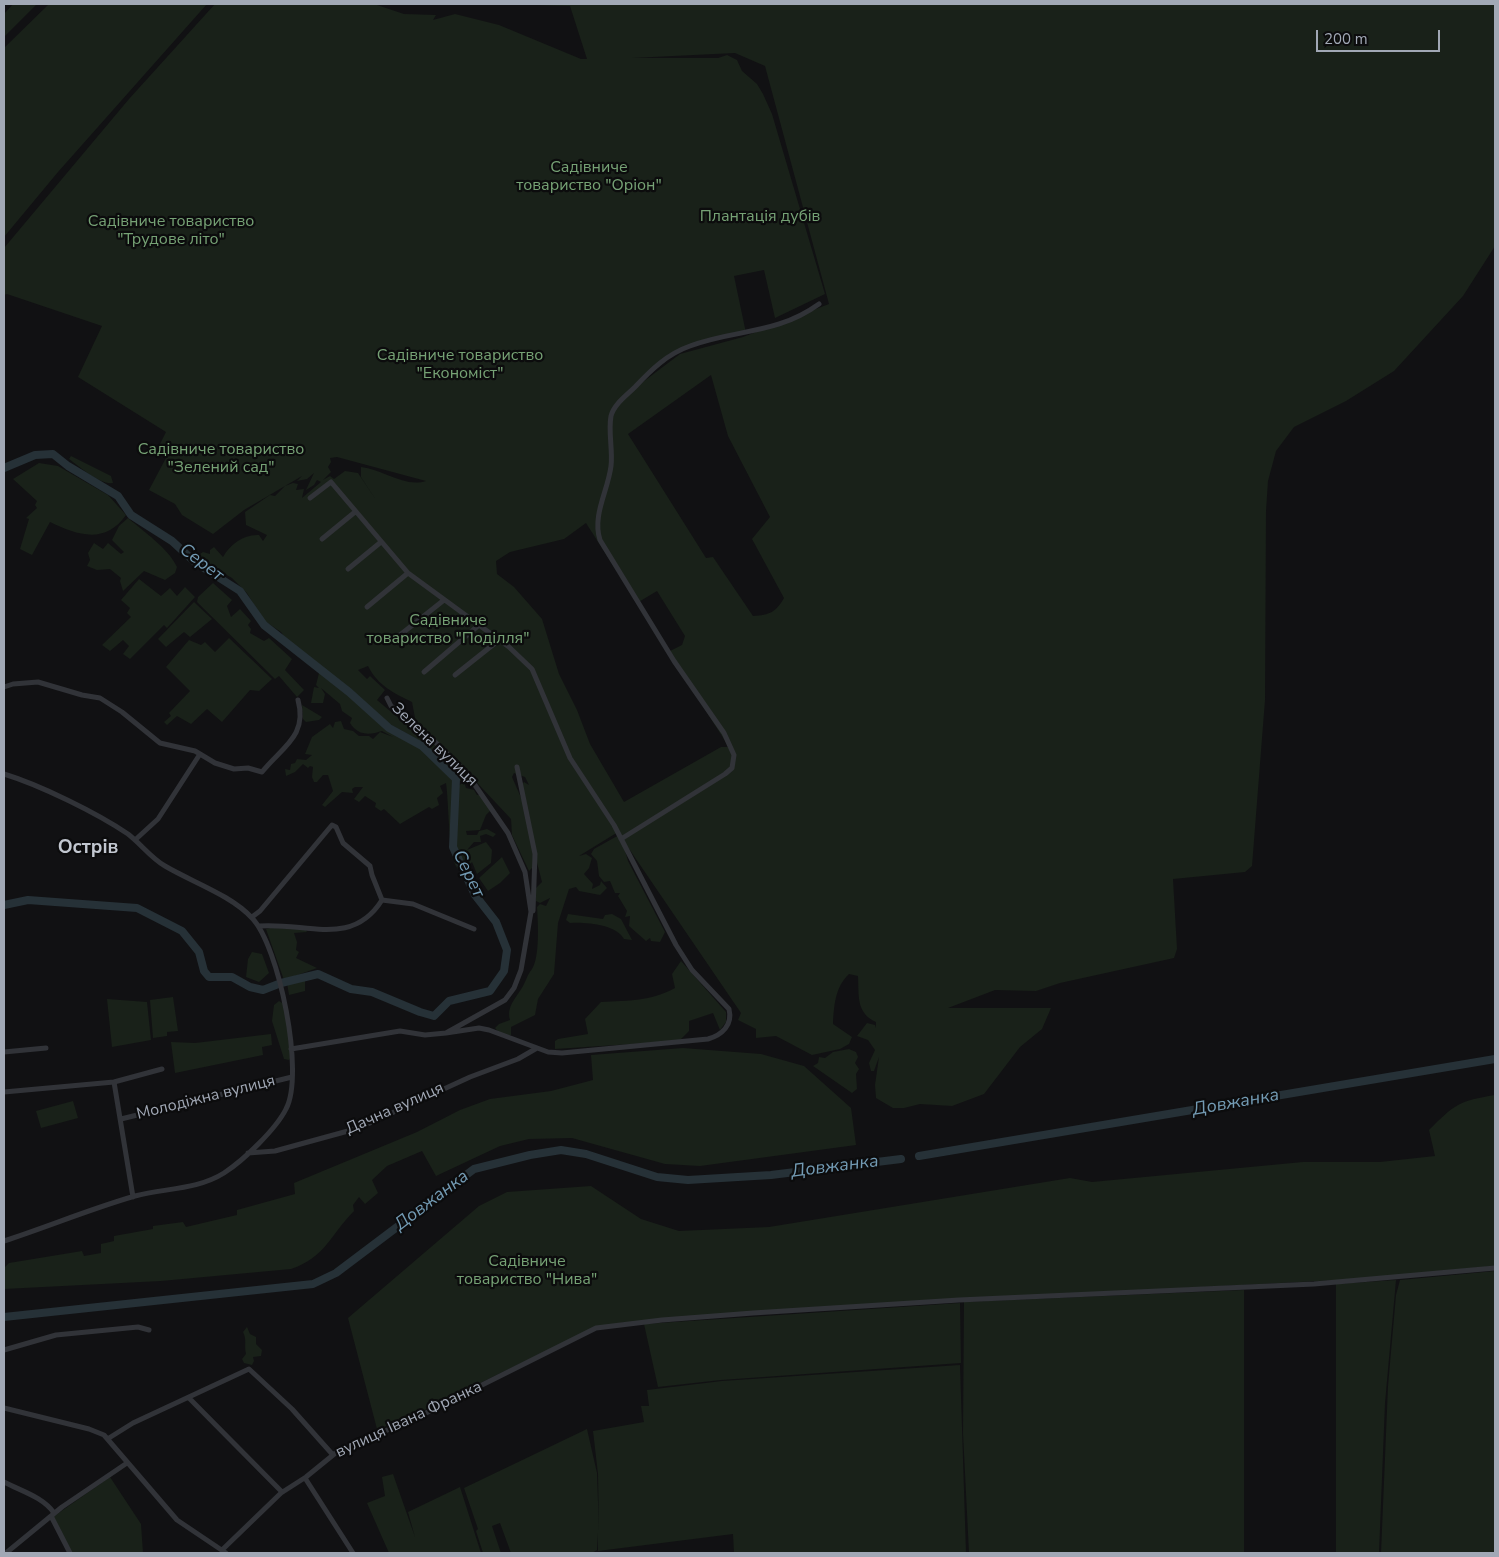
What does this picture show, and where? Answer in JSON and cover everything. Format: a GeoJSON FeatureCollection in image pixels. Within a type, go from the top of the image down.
{"type":"FeatureCollection","features":[{"type":"Feature","properties":{"kind":"street"},"geometry":{"type":"LineString","coordinates":[[621,839],[726,774],[732,768],[734,755],[724,733],[674,661],[600,540],[597,524],[611,466],[611,416],[620,402],[653,368],[671,355],[704,342],[775,327],[799,317],[819,304]]}},
{"type":"Feature","properties":{"kind":"street"},"geometry":{"type":"LineString","coordinates":[[310,498],[332,482],[355,512],[408,573],[518,654],[534,672],[570,758],[621,839],[651,901],[684,958],[705,985],[729,1009],[729,1023],[718,1036],[690,1042],[562,1053],[537,1048],[479,1028],[446,1033]]}},
{"type":"Feature","properties":{"kind":"street"},"geometry":{"type":"LineString","coordinates":[[322,539],[355,512]]}},
{"type":"Feature","properties":{"kind":"street"},"geometry":{"type":"LineString","coordinates":[[348,569],[381,542]]}},
{"type":"Feature","properties":{"kind":"street"},"geometry":{"type":"LineString","coordinates":[[367,607],[408,573]]}},
{"type":"Feature","properties":{"kind":"street"},"geometry":{"type":"LineString","coordinates":[[395,639],[444,600]]}},
{"type":"Feature","properties":{"kind":"street"},"geometry":{"type":"LineString","coordinates":[[424,672],[479,625]]}},
{"type":"Feature","properties":{"kind":"street"},"geometry":{"type":"LineString","coordinates":[[456,676],[499,640]]}},
{"type":"Feature","properties":{"kind":"street"},"geometry":{"type":"LineString","coordinates":[[4,687],[13,684],[38,682],[100,698],[160,743],[187,748],[215,763],[234,769],[248,768],[262,772],[274,756],[296,735],[301,717],[298,700]]}},
{"type":"Feature","properties":{"kind":"street","name":"Зелена вулиця"},"geometry":{"type":"LineString","coordinates":[[291,1049],[400,1031],[425,1035],[446,1033],[501,1004],[509,995],[521,970],[530,919],[522,865],[508,832],[466,772],[426,733],[391,706],[387,698]]}},
{"type":"Feature","properties":{"kind":"street"},"geometry":{"type":"LineString","coordinates":[[135,840],[158,819],[200,754]]}},
{"type":"Feature","properties":{"kind":"street"},"geometry":{"type":"LineString","coordinates":[[516,767],[535,854],[534,909],[530,919]]}},
{"type":"Feature","properties":{"kind":"street"},"geometry":{"type":"LineString","coordinates":[[4,781],[5,775],[65,800],[135,840],[162,865],[230,901],[252,917],[259,926],[277,972],[284,998],[291,1049],[292,1077],[292,1089],[286,1109],[248,1153],[224,1173],[204,1182],[133,1197],[4,1241]]}},
{"type":"Feature","properties":{"kind":"street"},"geometry":{"type":"LineString","coordinates":[[252,917],[271,899],[327,829],[334,825],[343,843],[370,866],[382,900]]}},
{"type":"Feature","properties":{"kind":"street"},"geometry":{"type":"LineString","coordinates":[[259,926],[325,930],[352,927],[369,916],[382,900]]}},
{"type":"Feature","properties":{"kind":"street"},"geometry":{"type":"LineString","coordinates":[[382,900],[413,904],[474,929]]}},
{"type":"Feature","properties":{"kind":"street"},"geometry":{"type":"LineString","coordinates":[[4,1052],[46,1048]]}},
{"type":"Feature","properties":{"kind":"street","name":"Дачна вулиця"},"geometry":{"type":"LineString","coordinates":[[248,1153],[275,1151],[359,1128],[431,1094],[518,1059],[537,1048]]}},
{"type":"Feature","properties":{"kind":"street"},"geometry":{"type":"LineString","coordinates":[[4,1084],[5,1092],[114,1082],[162,1069]]}},
{"type":"Feature","properties":{"kind":"street","name":"Молодіжна вулиця"},"geometry":{"type":"LineString","coordinates":[[120,1119],[292,1077]]}},
{"type":"Feature","properties":{"kind":"street"},"geometry":{"type":"LineString","coordinates":[[114,1082],[133,1197]]}},
{"type":"Feature","properties":{"kind":"street","name":"вулиця Івана Франка"},"geometry":{"type":"LineString","coordinates":[[224,1552],[282,1492],[305,1478],[333,1455],[425,1413],[588,1331],[662,1320],[753,1313],[959,1300],[1314,1284],[1495,1268]]}},
{"type":"Feature","properties":{"kind":"street"},"geometry":{"type":"LineString","coordinates":[[4,1350],[56,1335],[138,1326],[149,1330]]}},
{"type":"Feature","properties":{"kind":"street"},"geometry":{"type":"LineString","coordinates":[[109,1438],[133,1423],[249,1369],[292,1409],[333,1455]]}},
{"type":"Feature","properties":{"kind":"street"},"geometry":{"type":"LineString","coordinates":[[189,1398],[282,1492]]}},
{"type":"Feature","properties":{"kind":"street"},"geometry":{"type":"LineString","coordinates":[[4,1408],[89,1429],[109,1438],[177,1520],[224,1552]]}},
{"type":"Feature","properties":{"kind":"street"},"geometry":{"type":"LineString","coordinates":[[6,1553],[53,1514],[127,1462]]}},
{"type":"Feature","properties":{"kind":"street"},"geometry":{"type":"LineString","coordinates":[[305,1478],[353,1553]]}},
{"type":"Feature","properties":{"kind":"street"},"geometry":{"type":"LineString","coordinates":[[4,1482],[38,1499],[53,1514],[70,1553]]}},
{"type":"Feature","properties":{"kind":"green space"},"geometry":{"type":"Polygon","coordinates":[[[13,4],[37,4],[4,37],[4,14],[13,4]]]}},
{"type":"Feature","properties":{"kind":"green space"},"geometry":{"type":"Polygon","coordinates":[[[49,4],[207,4],[58,172],[4,237],[4,48],[49,4]]]}},
{"type":"Feature","properties":{"kind":"green space"},"geometry":{"type":"Polygon","coordinates":[[[215,4],[374,4],[404,14],[436,15],[433,20],[455,14],[499,25],[581,59],[587,59],[570,6],[501,4],[1495,4],[1495,246],[1463,296],[1394,371],[1346,401],[1294,427],[1276,451],[1268,481],[1266,511],[1265,700],[1252,866],[1245,872],[1173,879],[1177,949],[1174,958],[1060,983],[1036,991],[995,990],[948,1008],[1051,1008],[1042,1029],[1020,1047],[984,1094],[952,1106],[920,1104],[904,1108],[893,1108],[876,1098],[875,1085],[879,1057],[874,1071],[871,1071],[869,1063],[875,1050],[868,1040],[857,1036],[867,1023],[875,1025],[876,1028],[876,1022],[865,1014],[862,1009],[859,997],[858,976],[849,974],[844,979],[838,991],[835,1004],[833,1024],[852,1037],[849,1044],[840,1049],[812,1055],[776,1036],[756,1038],[756,1029],[738,1020],[741,1013],[621,837],[628,861],[665,932],[660,942],[651,941],[650,938],[646,941],[629,926],[630,916],[625,917],[627,911],[618,896],[620,893],[615,893],[610,881],[604,882],[599,876],[597,861],[591,854],[594,849],[619,835],[618,832],[579,856],[586,854],[592,858],[589,868],[584,874],[593,884],[592,889],[600,885],[601,881],[607,888],[600,895],[579,891],[576,887],[569,889],[558,923],[554,974],[538,999],[535,1015],[511,1027],[511,1035],[507,1036],[499,1033],[495,1028],[499,1024],[510,1020],[511,1006],[535,964],[538,939],[537,907],[540,904],[546,906],[550,898],[540,903],[536,901],[534,890],[542,882],[534,851],[533,867],[529,871],[512,835],[511,819],[453,757],[416,723],[412,702],[382,684],[368,666],[358,670],[367,679],[370,676],[385,690],[377,700],[402,721],[429,737],[462,772],[462,780],[459,782],[455,774],[448,771],[454,786],[454,846],[458,869],[452,854],[446,783],[440,786],[443,793],[437,798],[439,805],[432,809],[429,807],[400,824],[384,809],[381,811],[375,807],[376,803],[365,796],[359,802],[354,799],[363,787],[355,787],[352,789],[353,793],[342,792],[325,807],[322,805],[333,791],[328,775],[323,775],[317,782],[314,782],[312,777],[313,767],[310,766],[308,768],[303,764],[295,772],[286,776],[285,769],[290,770],[291,764],[295,763],[297,759],[306,760],[312,755],[305,754],[312,737],[330,724],[333,728],[335,722],[341,721],[344,729],[353,731],[359,736],[369,736],[373,739],[380,732],[393,737],[382,731],[369,734],[357,730],[350,723],[352,718],[342,711],[340,704],[321,688],[325,694],[323,703],[311,703],[314,687],[319,688],[316,685],[319,673],[325,672],[333,683],[352,694],[342,682],[290,645],[281,632],[263,620],[247,593],[232,578],[199,559],[200,554],[203,552],[210,554],[210,550],[214,547],[223,557],[229,548],[248,536],[259,535],[263,541],[267,535],[246,525],[245,512],[270,495],[275,496],[285,486],[293,483],[298,484],[296,490],[304,489],[302,498],[321,482],[317,480],[314,485],[306,490],[314,473],[307,479],[297,481],[302,476],[244,510],[213,534],[182,515],[175,504],[149,490],[167,456],[157,450],[166,432],[78,377],[102,326],[7,294],[4,295],[4,248],[129,99],[215,4]],[[735,53],[632,58],[718,58],[727,55],[737,60],[742,71],[757,84],[772,114],[825,294],[775,318],[764,270],[734,276],[746,333],[681,349],[619,400],[680,354],[743,337],[829,304],[765,66],[735,53]],[[711,375],[628,434],[706,558],[713,557],[753,616],[772,612],[784,598],[752,539],[770,517],[728,436],[711,375]],[[337,457],[330,458],[331,462],[328,467],[331,472],[323,480],[330,476],[334,479],[345,471],[358,473],[376,500],[361,477],[361,467],[410,482],[426,481],[337,457]],[[586,523],[564,539],[510,552],[496,561],[497,574],[514,587],[542,619],[559,674],[577,710],[590,744],[624,802],[721,747],[729,747],[668,652],[682,645],[685,636],[657,591],[637,603],[586,523]],[[354,696],[388,729],[394,732],[399,731],[424,748],[446,769],[424,743],[377,717],[373,710],[354,696]],[[514,773],[512,777],[526,809],[522,785],[524,782],[529,785],[525,777],[514,773]]]}},
{"type":"Feature","properties":{"kind":"green space"},"geometry":{"type":"Polygon","coordinates":[[[71,456],[111,476],[113,483],[102,481],[90,475],[69,459],[71,456]]]}},
{"type":"Feature","properties":{"kind":"green space"},"geometry":{"type":"Polygon","coordinates":[[[39,463],[58,466],[108,495],[126,515],[109,531],[90,535],[70,531],[50,522],[32,555],[20,549],[29,519],[26,518],[37,508],[35,505],[37,501],[13,479],[39,463]]]}},
{"type":"Feature","properties":{"kind":"green space"},"geometry":{"type":"Polygon","coordinates":[[[128,518],[168,553],[177,567],[175,573],[165,580],[144,571],[123,591],[121,578],[110,569],[97,570],[87,566],[90,560],[88,553],[94,543],[103,549],[108,543],[121,554],[124,552],[112,540],[119,526],[128,518]]]}},
{"type":"Feature","properties":{"kind":"green space"},"geometry":{"type":"Polygon","coordinates":[[[139,579],[161,596],[170,588],[177,596],[185,587],[195,597],[167,628],[164,625],[130,659],[123,654],[129,646],[123,640],[110,651],[102,645],[131,617],[127,613],[130,608],[121,600],[139,579]]]}},
{"type":"Feature","properties":{"kind":"green space"},"geometry":{"type":"Polygon","coordinates":[[[213,583],[232,600],[227,606],[231,617],[240,609],[251,621],[248,625],[251,629],[250,633],[264,641],[269,638],[292,659],[285,670],[304,690],[297,697],[279,676],[275,679],[197,602],[198,597],[213,583]]]}},
{"type":"Feature","properties":{"kind":"green space"},"geometry":{"type":"Polygon","coordinates":[[[194,602],[212,619],[190,637],[184,632],[166,647],[158,639],[194,602]]]}},
{"type":"Feature","properties":{"kind":"green space"},"geometry":{"type":"Polygon","coordinates":[[[229,638],[272,679],[259,691],[250,690],[222,722],[207,709],[191,724],[177,716],[167,725],[164,722],[171,716],[169,713],[190,691],[166,667],[189,640],[201,645],[205,642],[215,652],[229,638]]]}},
{"type":"Feature","properties":{"kind":"green space"},"geometry":{"type":"Polygon","coordinates":[[[302,705],[322,717],[319,720],[306,722],[303,719],[302,705]]]}},
{"type":"Feature","properties":{"kind":"green space"},"geometry":{"type":"Polygon","coordinates":[[[464,782],[466,788],[474,790],[477,795],[482,795],[490,811],[486,815],[480,830],[466,831],[467,835],[477,835],[479,831],[487,829],[496,834],[493,837],[486,834],[480,836],[481,842],[474,842],[467,850],[486,842],[492,850],[491,863],[477,874],[472,862],[465,870],[456,850],[458,786],[464,782]]]}},
{"type":"Feature","properties":{"kind":"green space"},"geometry":{"type":"Polygon","coordinates":[[[502,857],[510,873],[488,891],[479,878],[502,857]]]}},
{"type":"Feature","properties":{"kind":"green space"},"geometry":{"type":"Polygon","coordinates":[[[568,914],[603,919],[605,915],[612,914],[621,919],[632,940],[624,939],[614,930],[600,925],[570,923],[566,920],[568,914]]]}},
{"type":"Feature","properties":{"kind":"green space"},"geometry":{"type":"Polygon","coordinates":[[[266,929],[305,929],[307,932],[294,933],[297,942],[296,950],[299,952],[296,958],[317,968],[284,980],[266,929]]]}},
{"type":"Feature","properties":{"kind":"green space"},"geometry":{"type":"Polygon","coordinates":[[[252,952],[262,954],[269,973],[259,982],[246,977],[248,959],[252,952]]]}},
{"type":"Feature","properties":{"kind":"green space"},"geometry":{"type":"Polygon","coordinates":[[[681,961],[726,1012],[726,1022],[720,1030],[713,1013],[689,1021],[689,1031],[679,1041],[555,1049],[555,1041],[558,1039],[588,1034],[585,1019],[601,1002],[648,998],[666,993],[675,988],[672,974],[681,961]]]}},
{"type":"Feature","properties":{"kind":"green space"},"geometry":{"type":"Polygon","coordinates":[[[294,980],[305,980],[305,991],[289,995],[287,983],[294,980]]]}},
{"type":"Feature","properties":{"kind":"green space"},"geometry":{"type":"Polygon","coordinates":[[[173,997],[178,1031],[167,1032],[167,1036],[153,1038],[150,1000],[173,997]]]}},
{"type":"Feature","properties":{"kind":"green space"},"geometry":{"type":"Polygon","coordinates":[[[107,999],[147,1002],[151,1040],[112,1047],[107,999]]]}},
{"type":"Feature","properties":{"kind":"green space"},"geometry":{"type":"Polygon","coordinates":[[[279,1001],[284,1004],[293,1055],[289,1060],[284,1059],[272,1021],[274,1005],[279,1001]]]}},
{"type":"Feature","properties":{"kind":"green space"},"geometry":{"type":"Polygon","coordinates":[[[271,1034],[272,1045],[262,1047],[263,1055],[175,1073],[171,1042],[195,1043],[271,1034]]]}},
{"type":"Feature","properties":{"kind":"green space"},"geometry":{"type":"Polygon","coordinates":[[[683,1048],[761,1054],[804,1066],[851,1108],[856,1145],[700,1166],[665,1164],[572,1138],[529,1139],[500,1146],[436,1176],[422,1151],[387,1166],[372,1180],[378,1193],[365,1204],[359,1197],[353,1205],[354,1211],[320,1252],[303,1264],[291,1269],[161,1281],[4,1289],[4,1268],[9,1263],[82,1251],[84,1256],[101,1253],[101,1244],[114,1241],[114,1236],[153,1229],[153,1226],[183,1222],[186,1227],[237,1215],[237,1210],[295,1194],[294,1183],[417,1132],[460,1110],[490,1099],[551,1091],[593,1080],[591,1055],[683,1048]]]}},
{"type":"Feature","properties":{"kind":"green space"},"geometry":{"type":"Polygon","coordinates":[[[849,1049],[856,1052],[858,1057],[855,1063],[859,1069],[856,1074],[857,1089],[852,1093],[813,1066],[818,1063],[819,1057],[825,1058],[833,1052],[849,1049]]]}},
{"type":"Feature","properties":{"kind":"green space","name":"Садівниче товариство \"Нива\""},"geometry":{"type":"Polygon","coordinates":[[[1495,1095],[1495,1266],[1358,1279],[874,1304],[620,1323],[577,1336],[404,1420],[377,1429],[348,1318],[479,1206],[507,1192],[591,1186],[641,1219],[679,1231],[769,1227],[1070,1178],[1092,1182],[1303,1162],[1380,1162],[1435,1156],[1429,1130],[1445,1114],[1458,1105],[1473,1099],[1495,1095]]]}},
{"type":"Feature","properties":{"kind":"green space"},"geometry":{"type":"Polygon","coordinates":[[[73,1101],[78,1118],[41,1128],[36,1111],[73,1101]]]}},
{"type":"Feature","properties":{"kind":"green space"},"geometry":{"type":"Polygon","coordinates":[[[833,1162],[848,1162],[848,1167],[817,1174],[809,1172],[803,1174],[801,1172],[814,1165],[822,1168],[833,1162]]]}},
{"type":"Feature","properties":{"kind":"green space"},"geometry":{"type":"Polygon","coordinates":[[[1495,1271],[1495,1553],[1381,1553],[1388,1386],[1396,1295],[1400,1280],[1495,1271]]]}},
{"type":"Feature","properties":{"kind":"green space"},"geometry":{"type":"Polygon","coordinates":[[[1396,1280],[1385,1403],[1379,1553],[1336,1553],[1336,1284],[1396,1280]]]}},
{"type":"Feature","properties":{"kind":"green space"},"geometry":{"type":"Polygon","coordinates":[[[1244,1290],[1244,1553],[969,1553],[963,1433],[964,1302],[1244,1290]]]}},
{"type":"Feature","properties":{"kind":"green space"},"geometry":{"type":"Polygon","coordinates":[[[960,1303],[961,1363],[721,1380],[658,1387],[644,1324],[960,1303]]]}},
{"type":"Feature","properties":{"kind":"green space"},"geometry":{"type":"Polygon","coordinates":[[[247,1327],[250,1334],[256,1337],[256,1344],[262,1350],[261,1356],[253,1357],[252,1365],[244,1363],[242,1359],[246,1354],[243,1332],[247,1327]]]}},
{"type":"Feature","properties":{"kind":"green space"},"geometry":{"type":"Polygon","coordinates":[[[960,1365],[966,1553],[734,1553],[733,1534],[598,1551],[598,1533],[597,1550],[592,1553],[511,1553],[500,1523],[492,1526],[501,1553],[483,1553],[476,1531],[478,1529],[464,1488],[587,1429],[597,1473],[599,1531],[598,1474],[593,1431],[644,1422],[641,1406],[649,1406],[647,1390],[722,1381],[960,1365]]]}},
{"type":"Feature","properties":{"kind":"green space"},"geometry":{"type":"Polygon","coordinates":[[[393,1474],[415,1537],[408,1512],[460,1487],[481,1553],[389,1553],[367,1503],[385,1496],[382,1477],[393,1474]]]}},
{"type":"Feature","properties":{"kind":"green space"},"geometry":{"type":"Polygon","coordinates":[[[110,1477],[141,1524],[143,1553],[71,1553],[53,1517],[110,1477]]]}},
{"type":"Feature","properties":{"kind":"waterway","name":"Серет"},"geometry":{"type":"LineString","coordinates":[[4,468],[35,455],[53,454],[68,466],[118,496],[131,515],[172,541],[196,563],[240,591],[264,625],[349,692],[389,728],[422,746],[456,779],[453,847],[475,895],[496,922],[507,950],[504,971],[490,991],[449,1001],[434,1016],[372,992],[351,989],[318,974],[281,983],[263,990],[250,987],[232,977],[209,977],[204,971],[199,952],[182,931],[137,908],[28,900],[4,905]]}},
{"type":"Feature","properties":{"kind":"waterway","name":"Довжанка"},"geometry":{"type":"LineString","coordinates":[[919,1156],[1495,1059]]}},
{"type":"Feature","properties":{"kind":"waterway","name":"Довжанка"},"geometry":{"type":"LineString","coordinates":[[4,1317],[313,1284],[336,1273],[474,1169],[530,1155],[561,1150],[586,1154],[657,1177],[688,1180],[771,1175],[901,1159]]}},
{"type":"Feature","properties":{"kind":"district","name":"Острів"},"geometry":{"type":"Point","coordinates":[88,848]}},
{"type":"Feature","properties":{"kind":"park label","name":"Садівниче товариство \"Оріон\""},"geometry":{"type":"Point","coordinates":[589,177]}},
{"type":"Feature","properties":{"kind":"park label","name":"Плантація дубів"},"geometry":{"type":"Point","coordinates":[760,217]}},
{"type":"Feature","properties":{"kind":"park label","name":"Садівниче товариство \"Трудове літо\""},"geometry":{"type":"Point","coordinates":[171,231]}},
{"type":"Feature","properties":{"kind":"park label","name":"Садівниче товариство \"Економіст\""},"geometry":{"type":"Point","coordinates":[460,365]}},
{"type":"Feature","properties":{"kind":"park label","name":"Садівниче товариство \"Зелений сад\""},"geometry":{"type":"Point","coordinates":[221,459]}},
{"type":"Feature","properties":{"kind":"park label","name":"Садівниче товариство \"Поділля\""},"geometry":{"type":"Point","coordinates":[448,630]}}]}
